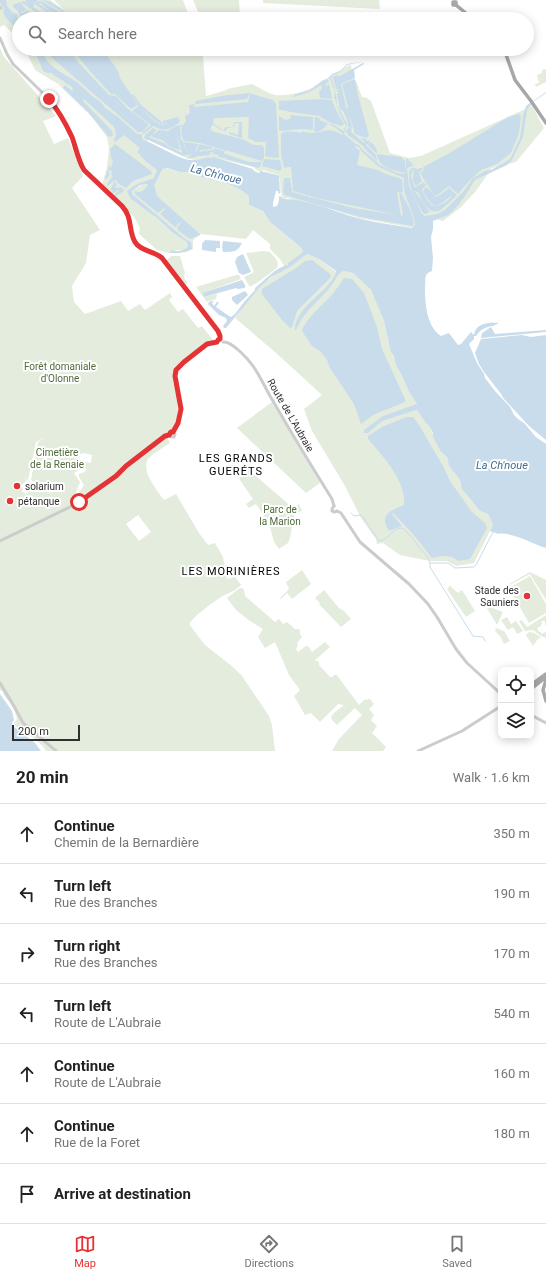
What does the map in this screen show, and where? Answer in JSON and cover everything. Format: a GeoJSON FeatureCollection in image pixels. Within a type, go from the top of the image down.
{"type":"FeatureCollection","features":[{"type":"Feature","properties":{"kind":"main road"},"geometry":{"type":"LineString","coordinates":[[455,2],[466,12]]}},
{"type":"Feature","properties":{"kind":"main road"},"geometry":{"type":"LineString","coordinates":[[506,56],[515,80],[546,123]]}},
{"type":"Feature","properties":{"kind":"main road"},"geometry":{"type":"LineString","coordinates":[[534,683],[546,674]]}},
{"type":"Feature","properties":{"kind":"main road"},"geometry":{"type":"LineString","coordinates":[[534,687],[546,678]]}},
{"type":"Feature","properties":{"kind":"main road"},"geometry":{"type":"LineString","coordinates":[[546,678],[543,690],[546,701]]}},
{"type":"Feature","properties":{"kind":"street"},"geometry":{"type":"LineString","coordinates":[[0,38],[13,64],[49,99],[57,109],[72,137],[84,170],[127,212],[135,242],[140,247],[155,253],[162,258],[219,332],[221,340],[221,344],[217,342],[207,344],[176,370],[175,376],[181,409],[178,423],[173,432],[175,434],[174,437],[169,435],[165,436],[126,466],[116,476],[74,505],[0,541]]}},
{"type":"Feature","properties":{"kind":"street","name":"Route de L'Aubraie"},"geometry":{"type":"LineString","coordinates":[[221,340],[232,345],[254,367],[293,436],[332,499],[334,506],[332,511],[341,513],[360,542],[418,593],[433,611],[463,658],[472,668],[498,690]]}},
{"type":"Feature","properties":{"kind":"street"},"geometry":{"type":"LineString","coordinates":[[0,683],[23,723],[56,751]]}},
{"type":"Feature","properties":{"kind":"street"},"geometry":{"type":"LineString","coordinates":[[418,751],[462,731],[498,708]]}},
{"type":"Feature","properties":{"kind":"street"},"geometry":{"type":"LineString","coordinates":[[534,717],[546,723]]}},
{"type":"Feature","properties":{"kind":"green space"},"geometry":{"type":"Polygon","coordinates":[[[0,0],[50,0],[64,10],[54,0],[183,0],[187,12],[12,12],[12,32],[4,25],[0,27],[0,0]]]}},
{"type":"Feature","properties":{"kind":"green space"},"geometry":{"type":"Polygon","coordinates":[[[193,0],[239,0],[240,12],[198,12],[193,0]]]}},
{"type":"Feature","properties":{"kind":"green space"},"geometry":{"type":"Polygon","coordinates":[[[263,0],[379,0],[380,9],[263,3],[263,0]]]}},
{"type":"Feature","properties":{"kind":"green space"},"geometry":{"type":"Polygon","coordinates":[[[0,48],[4,57],[56,116],[43,121],[54,144],[68,138],[83,176],[72,188],[100,230],[90,235],[86,263],[72,286],[74,302],[85,314],[121,301],[128,311],[140,304],[145,310],[170,293],[172,297],[169,300],[178,312],[183,309],[198,328],[202,326],[213,340],[190,355],[175,370],[173,377],[178,408],[177,422],[173,429],[166,435],[170,443],[149,458],[146,463],[146,468],[150,479],[164,500],[176,494],[199,533],[208,545],[215,543],[223,557],[227,579],[235,577],[241,585],[209,606],[189,624],[205,645],[242,676],[263,707],[269,716],[272,725],[275,751],[46,751],[36,740],[15,726],[14,723],[17,719],[15,712],[10,702],[0,690],[0,48]],[[46,437],[36,442],[28,480],[22,477],[27,480],[20,486],[23,489],[22,491],[26,494],[34,484],[56,496],[31,480],[38,442],[46,437]],[[83,453],[80,454],[79,461],[91,463],[92,455],[83,453]],[[87,469],[79,470],[74,473],[80,482],[71,505],[84,485],[79,477],[79,474],[85,472],[87,469]],[[138,515],[126,524],[139,541],[151,532],[138,515]]]}},
{"type":"Feature","properties":{"kind":"green space"},"geometry":{"type":"Polygon","coordinates":[[[28,56],[203,56],[206,96],[227,89],[252,84],[267,92],[281,95],[305,91],[351,65],[353,79],[356,81],[362,97],[371,101],[390,153],[409,158],[421,156],[532,106],[544,128],[516,162],[492,168],[476,191],[460,208],[443,221],[422,215],[414,228],[359,218],[288,198],[284,199],[281,193],[278,175],[263,170],[261,172],[256,170],[254,167],[212,157],[197,160],[188,159],[149,139],[137,152],[146,162],[157,170],[155,178],[143,181],[128,194],[173,233],[187,242],[188,245],[184,250],[172,250],[184,253],[169,253],[157,250],[139,234],[140,228],[134,217],[102,185],[107,167],[109,148],[107,137],[91,116],[58,84],[35,70],[28,56]]]}},
{"type":"Feature","properties":{"kind":"green space"},"geometry":{"type":"Polygon","coordinates":[[[546,69],[546,82],[536,87],[535,84],[539,83],[537,75],[542,73],[542,70],[546,69]]]}},
{"type":"Feature","properties":{"kind":"green space"},"geometry":{"type":"Polygon","coordinates":[[[165,168],[180,172],[187,171],[197,176],[229,184],[241,190],[249,196],[249,205],[263,211],[270,222],[307,254],[319,259],[336,272],[344,271],[353,273],[371,290],[384,321],[389,344],[396,365],[409,392],[417,404],[416,410],[429,426],[442,453],[447,457],[449,466],[461,482],[461,488],[480,511],[488,514],[493,525],[474,563],[456,566],[447,561],[430,561],[400,555],[383,543],[377,544],[376,539],[361,518],[345,486],[312,431],[304,409],[322,395],[235,318],[245,304],[264,283],[286,269],[280,259],[270,249],[270,244],[253,230],[246,239],[201,234],[193,240],[193,249],[184,253],[191,242],[184,238],[132,195],[132,191],[140,186],[145,184],[155,184],[161,172],[165,168]]]}},
{"type":"Feature","properties":{"kind":"green space"},"geometry":{"type":"Polygon","coordinates":[[[264,251],[270,252],[275,257],[278,266],[250,287],[244,277],[254,272],[246,253],[264,251]]]}},
{"type":"Feature","properties":{"kind":"green space"},"geometry":{"type":"Polygon","coordinates":[[[171,256],[180,256],[185,273],[185,280],[188,282],[186,285],[168,263],[167,260],[171,256]]]}},
{"type":"Feature","properties":{"kind":"green space"},"geometry":{"type":"Polygon","coordinates":[[[239,275],[241,279],[202,293],[204,297],[217,294],[216,299],[207,302],[196,287],[239,275]]]}},
{"type":"Feature","properties":{"kind":"green space"},"geometry":{"type":"Polygon","coordinates":[[[272,402],[320,483],[306,493],[237,428],[272,402]]]}},
{"type":"Feature","properties":{"kind":"green space","name":"Parc de la Marion"},"geometry":{"type":"Polygon","coordinates":[[[248,469],[293,508],[299,504],[302,511],[294,514],[288,543],[279,549],[274,542],[269,523],[256,504],[249,508],[246,504],[253,499],[240,480],[239,475],[248,469]]]}},
{"type":"Feature","properties":{"kind":"green space"},"geometry":{"type":"Polygon","coordinates":[[[302,570],[311,584],[292,599],[287,593],[281,599],[280,598],[289,589],[286,582],[302,570]]]}},
{"type":"Feature","properties":{"kind":"green space"},"geometry":{"type":"Polygon","coordinates":[[[530,572],[546,580],[546,600],[530,574],[504,588],[530,572]]]}},
{"type":"Feature","properties":{"kind":"green space","name":"Stade des Sauniers"},"geometry":{"type":"Polygon","coordinates":[[[530,576],[546,604],[546,613],[529,623],[509,588],[530,576]]]}},
{"type":"Feature","properties":{"kind":"green space"},"geometry":{"type":"Polygon","coordinates":[[[449,585],[458,593],[462,590],[475,611],[466,617],[447,589],[449,585]]]}},
{"type":"Feature","properties":{"kind":"green space"},"geometry":{"type":"Polygon","coordinates":[[[240,588],[244,590],[245,596],[275,622],[279,619],[283,624],[287,622],[295,629],[299,629],[302,637],[297,643],[298,645],[296,649],[298,652],[306,646],[309,647],[312,652],[325,642],[330,647],[315,660],[319,662],[319,665],[330,677],[336,674],[359,705],[364,700],[370,699],[374,704],[369,709],[374,715],[371,720],[377,726],[372,733],[386,747],[383,751],[332,751],[339,739],[362,715],[355,708],[337,725],[331,717],[344,705],[338,704],[320,722],[311,713],[305,715],[294,696],[300,690],[289,675],[275,642],[265,648],[258,637],[263,629],[236,610],[227,598],[240,588]]]}},
{"type":"Feature","properties":{"kind":"green space"},"geometry":{"type":"Polygon","coordinates":[[[324,590],[339,608],[351,619],[341,627],[315,598],[324,590]]]}},
{"type":"Feature","properties":{"kind":"green space"},"geometry":{"type":"Polygon","coordinates":[[[490,607],[503,612],[497,625],[487,608],[490,607]]]}},
{"type":"Feature","properties":{"kind":"green space"},"geometry":{"type":"Polygon","coordinates":[[[546,615],[546,625],[545,621],[542,621],[541,626],[537,628],[541,634],[546,632],[546,638],[533,630],[525,631],[519,621],[522,620],[527,627],[546,615]]]}},
{"type":"Feature","properties":{"kind":"green space"},"geometry":{"type":"Polygon","coordinates":[[[507,617],[511,624],[516,621],[523,631],[517,634],[513,627],[508,630],[501,620],[507,617]]]}},
{"type":"Feature","properties":{"kind":"green space"},"geometry":{"type":"Polygon","coordinates":[[[496,628],[504,631],[510,641],[504,644],[500,636],[495,631],[496,628]]]}},
{"type":"Feature","properties":{"kind":"green space"},"geometry":{"type":"Polygon","coordinates":[[[529,632],[541,637],[533,646],[526,635],[529,632]]]}},
{"type":"Feature","properties":{"kind":"water"},"geometry":{"type":"Polygon","coordinates":[[[0,0],[6,0],[7,6],[12,12],[12,24],[4,14],[3,6],[1,7],[0,0]]]}},
{"type":"Feature","properties":{"kind":"water"},"geometry":{"type":"Polygon","coordinates":[[[38,0],[34,3],[41,0],[39,4],[50,12],[47,12],[35,4],[33,7],[40,12],[36,12],[21,2],[24,1],[28,5],[25,1],[38,0]]]}},
{"type":"Feature","properties":{"kind":"water"},"geometry":{"type":"Polygon","coordinates":[[[42,0],[52,3],[65,12],[62,12],[42,0]]]}},
{"type":"Feature","properties":{"kind":"water"},"geometry":{"type":"Polygon","coordinates":[[[42,1],[60,12],[51,12],[40,2],[42,1]]]}},
{"type":"Feature","properties":{"kind":"water"},"geometry":{"type":"Polygon","coordinates":[[[20,2],[26,9],[23,12],[21,10],[22,12],[18,12],[13,7],[13,5],[20,2]]]}},
{"type":"Feature","properties":{"kind":"water","name":"La Ch'noue"},"geometry":{"type":"Polygon","coordinates":[[[37,56],[45,56],[51,65],[61,73],[77,82],[101,102],[105,108],[117,116],[137,134],[141,134],[142,139],[178,156],[189,160],[214,157],[253,169],[259,173],[261,171],[279,176],[280,193],[279,194],[278,191],[276,191],[273,207],[277,206],[280,196],[284,199],[302,201],[361,219],[412,228],[415,225],[404,191],[404,178],[379,167],[362,152],[359,147],[356,146],[355,147],[360,151],[357,165],[378,170],[402,179],[403,191],[402,193],[398,192],[397,193],[401,216],[403,215],[399,193],[402,194],[410,210],[414,222],[413,226],[360,217],[284,195],[284,178],[290,178],[292,192],[310,197],[309,201],[311,197],[353,208],[397,215],[317,198],[293,191],[291,167],[284,168],[281,155],[281,134],[288,132],[302,133],[302,131],[313,133],[331,130],[342,135],[343,134],[329,123],[343,131],[346,126],[339,112],[334,98],[335,93],[330,78],[327,80],[329,81],[325,85],[326,87],[329,84],[332,99],[320,98],[319,92],[322,88],[321,85],[315,89],[294,97],[294,95],[310,90],[323,80],[328,79],[332,74],[340,71],[347,64],[365,61],[347,65],[340,72],[331,76],[336,94],[337,105],[347,124],[344,134],[359,145],[378,164],[397,173],[405,174],[406,159],[409,161],[407,162],[410,161],[414,166],[409,164],[412,166],[407,168],[409,186],[422,214],[425,216],[437,214],[445,210],[463,192],[473,178],[510,159],[520,138],[526,106],[546,92],[533,102],[527,110],[523,137],[512,160],[507,165],[475,180],[463,199],[452,212],[433,221],[431,237],[433,258],[432,271],[426,275],[425,278],[425,299],[429,320],[436,332],[441,336],[449,333],[458,345],[461,344],[471,332],[474,335],[477,328],[483,324],[499,323],[479,332],[476,336],[474,336],[474,339],[469,344],[485,378],[495,391],[510,407],[514,415],[524,423],[536,437],[546,444],[546,548],[509,534],[498,534],[490,531],[493,525],[488,514],[480,511],[461,488],[461,482],[449,466],[447,457],[441,452],[433,437],[433,433],[418,411],[416,410],[382,421],[368,433],[364,433],[364,430],[383,416],[417,404],[409,392],[396,365],[394,356],[391,352],[384,321],[371,290],[353,273],[344,271],[341,272],[328,290],[306,313],[295,330],[296,323],[303,311],[329,284],[336,273],[336,271],[319,259],[307,254],[290,267],[271,277],[259,288],[226,328],[224,328],[223,326],[227,321],[226,318],[219,315],[208,304],[209,302],[214,301],[212,303],[214,306],[217,302],[219,302],[216,307],[231,317],[255,290],[255,288],[279,268],[288,265],[288,263],[302,253],[303,250],[270,222],[263,211],[249,205],[249,196],[241,190],[229,184],[197,176],[189,172],[180,172],[167,168],[163,169],[154,184],[157,196],[200,235],[190,239],[177,228],[181,223],[175,227],[160,214],[165,209],[164,208],[158,213],[136,195],[135,191],[142,191],[148,184],[140,185],[132,191],[132,194],[184,238],[191,242],[192,249],[184,252],[170,253],[172,250],[183,250],[188,245],[187,242],[173,233],[157,218],[131,199],[127,191],[136,185],[154,178],[157,170],[146,162],[137,152],[140,148],[124,135],[115,142],[116,134],[114,127],[84,99],[83,101],[112,131],[113,135],[111,137],[108,136],[88,112],[63,88],[65,85],[72,91],[72,87],[51,73],[43,71],[37,56]]]}},
{"type":"Feature","properties":{"kind":"water"},"geometry":{"type":"Polygon","coordinates":[[[50,56],[74,56],[109,95],[116,96],[127,108],[148,124],[148,126],[142,132],[138,132],[50,56]]]}},
{"type":"Feature","properties":{"kind":"water"},"geometry":{"type":"Polygon","coordinates":[[[78,56],[107,56],[116,68],[120,78],[138,105],[131,109],[115,94],[111,94],[78,56]]]}},
{"type":"Feature","properties":{"kind":"water"},"geometry":{"type":"Polygon","coordinates":[[[363,63],[364,64],[354,70],[355,78],[342,83],[341,85],[347,108],[342,84],[355,79],[369,136],[366,138],[355,134],[348,110],[352,128],[348,127],[346,116],[340,109],[337,95],[340,92],[337,92],[337,90],[340,89],[336,89],[333,77],[337,75],[340,76],[363,63]]]}},
{"type":"Feature","properties":{"kind":"water"},"geometry":{"type":"Polygon","coordinates":[[[249,93],[273,100],[276,104],[279,158],[265,156],[266,142],[256,142],[248,138],[249,117],[214,118],[213,123],[223,130],[226,127],[233,127],[234,122],[242,122],[242,138],[229,134],[229,132],[238,135],[239,123],[235,123],[234,127],[227,128],[226,131],[221,130],[213,124],[210,129],[214,132],[242,139],[254,145],[262,145],[264,148],[264,159],[262,161],[225,150],[224,153],[249,162],[262,162],[259,168],[226,159],[225,157],[219,157],[218,155],[213,154],[213,152],[209,153],[211,153],[206,157],[207,155],[189,158],[188,156],[193,154],[183,156],[144,138],[145,135],[153,128],[156,131],[150,136],[158,130],[168,131],[176,126],[183,125],[186,121],[185,116],[190,113],[189,105],[195,104],[196,101],[221,96],[249,93]],[[250,95],[247,99],[196,104],[194,107],[248,102],[250,95]],[[182,126],[180,127],[181,140],[183,141],[187,155],[184,142],[198,144],[195,152],[199,144],[212,147],[212,149],[201,150],[201,148],[200,152],[213,150],[214,148],[224,151],[224,150],[200,143],[184,141],[182,138],[182,126]],[[176,132],[180,150],[169,146],[164,141],[150,136],[149,137],[182,153],[176,132]]]}},
{"type":"Feature","properties":{"kind":"water"},"geometry":{"type":"Polygon","coordinates":[[[133,94],[141,105],[163,123],[163,125],[154,120],[140,107],[154,121],[164,126],[163,121],[165,120],[167,127],[166,120],[178,117],[180,121],[179,123],[163,130],[153,126],[144,134],[142,133],[151,125],[132,111],[139,106],[132,95],[133,94]]]}},
{"type":"Feature","properties":{"kind":"water"},"geometry":{"type":"Polygon","coordinates":[[[321,99],[332,100],[344,124],[342,126],[336,125],[320,116],[279,110],[279,101],[321,99]]]}},
{"type":"Feature","properties":{"kind":"water"},"geometry":{"type":"Polygon","coordinates":[[[519,114],[521,116],[519,133],[511,153],[497,164],[481,170],[458,194],[449,186],[435,196],[440,195],[449,188],[457,195],[438,211],[434,212],[428,208],[418,192],[413,191],[418,195],[430,212],[425,214],[423,213],[415,198],[409,181],[410,169],[413,168],[411,176],[414,186],[416,187],[424,182],[426,186],[422,190],[427,200],[432,206],[434,206],[427,199],[423,190],[427,187],[434,195],[420,173],[424,170],[423,167],[448,154],[508,117],[519,114]],[[453,195],[440,204],[434,206],[441,205],[453,195]]]}},
{"type":"Feature","properties":{"kind":"water"},"geometry":{"type":"Polygon","coordinates":[[[291,115],[313,117],[313,130],[279,130],[279,116],[284,119],[290,119],[291,115]]]}},
{"type":"Feature","properties":{"kind":"water"},"geometry":{"type":"Polygon","coordinates":[[[315,117],[328,123],[326,127],[314,132],[315,117]]]}},
{"type":"Feature","properties":{"kind":"water"},"geometry":{"type":"Polygon","coordinates":[[[349,128],[352,129],[351,132],[364,143],[365,142],[360,138],[366,139],[367,141],[369,140],[370,142],[368,144],[371,142],[373,144],[377,154],[367,144],[366,145],[376,155],[377,161],[362,145],[348,135],[346,131],[349,128]]]}},
{"type":"Feature","properties":{"kind":"water"},"geometry":{"type":"Polygon","coordinates":[[[115,144],[151,171],[152,174],[133,181],[126,188],[119,184],[114,178],[114,181],[117,184],[115,187],[121,187],[124,190],[115,196],[114,195],[120,190],[112,194],[111,192],[114,190],[110,190],[114,183],[113,181],[108,186],[107,184],[113,176],[111,174],[112,171],[109,170],[109,176],[105,179],[109,166],[111,168],[113,161],[111,158],[110,149],[115,144]]]}},
{"type":"Feature","properties":{"kind":"water"},"geometry":{"type":"Polygon","coordinates":[[[377,154],[401,157],[405,161],[405,172],[404,173],[386,167],[380,162],[377,154]]]}},
{"type":"Feature","properties":{"kind":"water"},"geometry":{"type":"Polygon","coordinates":[[[264,159],[280,160],[282,168],[280,171],[262,166],[264,159]]]}},
{"type":"Feature","properties":{"kind":"water"},"geometry":{"type":"Polygon","coordinates":[[[413,167],[423,169],[419,173],[422,181],[416,186],[413,181],[413,167]]]}},
{"type":"Feature","properties":{"kind":"water"},"geometry":{"type":"Polygon","coordinates":[[[205,240],[220,241],[220,248],[216,248],[216,252],[202,250],[202,244],[205,240]]]}},
{"type":"Feature","properties":{"kind":"water"},"geometry":{"type":"Polygon","coordinates":[[[223,241],[242,243],[235,251],[223,252],[223,241]]]}},
{"type":"Feature","properties":{"kind":"water"},"geometry":{"type":"Polygon","coordinates":[[[243,254],[251,272],[243,275],[239,273],[235,262],[237,257],[243,254]]]}},
{"type":"Feature","properties":{"kind":"water"},"geometry":{"type":"Polygon","coordinates":[[[312,260],[331,276],[297,311],[292,327],[290,328],[262,294],[262,289],[305,261],[312,260]]]}},
{"type":"Feature","properties":{"kind":"water"},"geometry":{"type":"Polygon","coordinates":[[[344,278],[352,279],[364,293],[377,327],[382,349],[405,399],[405,402],[373,415],[361,424],[354,404],[330,368],[327,360],[321,352],[311,345],[302,331],[309,318],[330,297],[344,278]]]}},
{"type":"Feature","properties":{"kind":"water"},"geometry":{"type":"Polygon","coordinates":[[[242,280],[245,288],[236,288],[204,297],[202,293],[242,280]]]}},
{"type":"Feature","properties":{"kind":"water"},"geometry":{"type":"Polygon","coordinates":[[[245,291],[248,295],[237,305],[232,300],[232,297],[245,291]]]}},
{"type":"Feature","properties":{"kind":"water"},"geometry":{"type":"Polygon","coordinates":[[[491,327],[495,334],[546,330],[546,332],[481,338],[482,333],[491,327]]]}},
{"type":"Feature","properties":{"kind":"water"},"geometry":{"type":"Polygon","coordinates":[[[522,335],[531,337],[546,335],[546,440],[529,426],[504,399],[484,372],[475,353],[481,339],[522,335]]]}},
{"type":"Feature","properties":{"kind":"water"},"geometry":{"type":"Polygon","coordinates":[[[406,417],[413,417],[419,425],[450,481],[471,511],[485,523],[487,528],[470,559],[458,561],[449,556],[432,558],[413,534],[393,513],[392,514],[402,526],[389,531],[386,525],[385,517],[391,511],[404,505],[404,496],[398,478],[368,439],[368,436],[382,427],[406,417]]]}},
{"type":"Feature","properties":{"kind":"water"},"geometry":{"type":"Polygon","coordinates":[[[0,694],[12,711],[14,720],[12,723],[13,726],[35,743],[41,751],[0,751],[0,694]]]}},
{"type":"Feature","properties":{"kind":"waterway"},"geometry":{"type":"LineString","coordinates":[[351,513],[354,516],[361,515],[379,541],[383,540],[397,529],[404,529],[427,556],[430,563],[448,563],[455,568],[474,567],[493,532]]}},
{"type":"Feature","properties":{"kind":"waterway"},"geometry":{"type":"LineString","coordinates":[[430,563],[430,567],[473,636],[483,637],[485,641]]}},
{"type":"Feature","properties":{"kind":"place","name":"solarium"},"geometry":{"type":"Point","coordinates":[17,486]}},
{"type":"Feature","properties":{"kind":"place","name":"pétanque"},"geometry":{"type":"Point","coordinates":[10,501]}},
{"type":"Feature","properties":{"kind":"place","name":"Stade des Sauniers"},"geometry":{"type":"Point","coordinates":[527,596]}},
{"type":"Feature","properties":{"kind":"district","name":"LES GRANDS GUERÉTS"},"geometry":{"type":"Point","coordinates":[236,464]}},
{"type":"Feature","properties":{"kind":"district","name":"LES MORINIÈRES"},"geometry":{"type":"Point","coordinates":[231,571]}},
{"type":"Feature","properties":{"kind":"route"},"geometry":{"type":"LineString","coordinates":[[49,99],[65,122],[72,137],[81,166],[88,175],[127,212],[135,242],[138,246],[159,255],[162,258],[220,334],[220,339],[218,339],[217,342],[207,344],[176,370],[175,376],[181,409],[180,418],[173,432],[165,436],[126,466],[116,476],[79,502]]}},
{"type":"Feature","properties":{"kind":"park label","name":"Forêt domaniale d'Olonne"},"geometry":{"type":"Point","coordinates":[60,372]}},
{"type":"Feature","properties":{"kind":"park label","name":"Cimetière de la Renaie"},"geometry":{"type":"Point","coordinates":[57,458]}}]}
